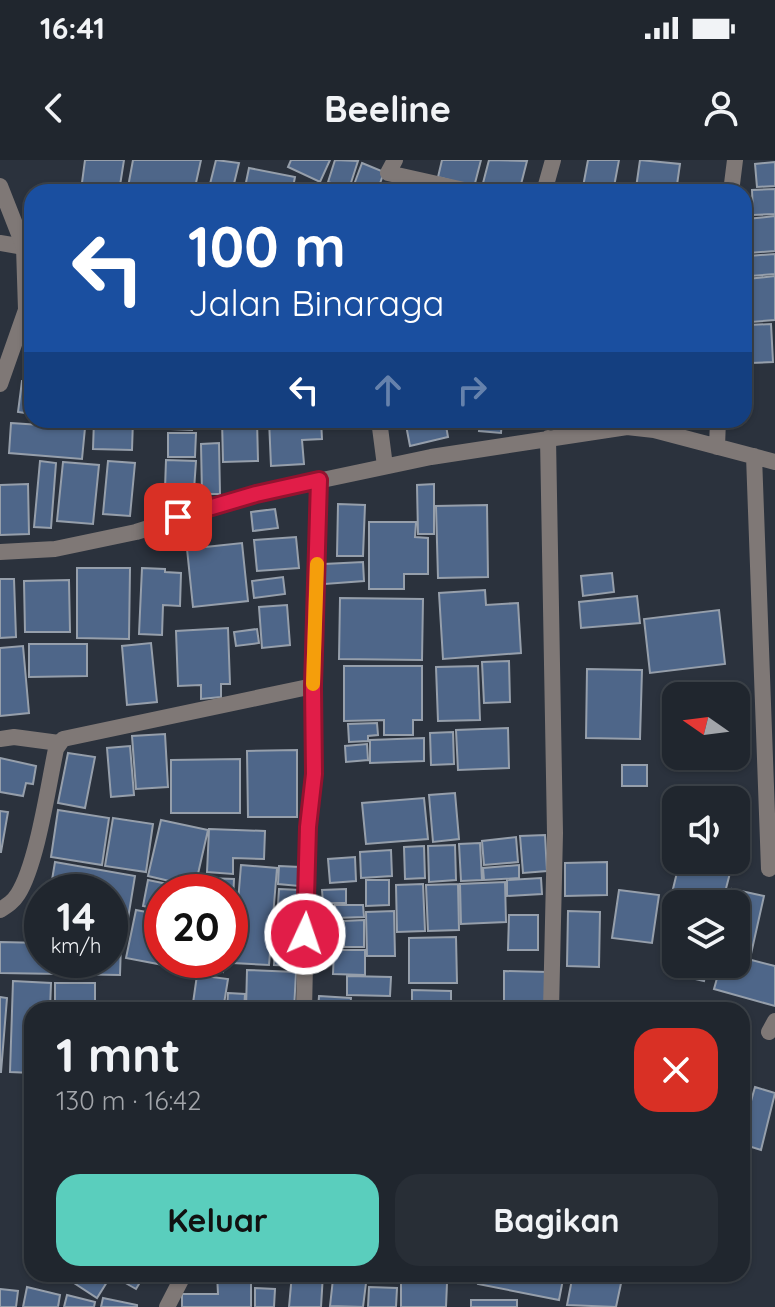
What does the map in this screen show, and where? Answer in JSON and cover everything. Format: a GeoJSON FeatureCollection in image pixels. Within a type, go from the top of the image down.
{"type":"FeatureCollection","features":[{"type":"Feature","properties":{"kind":"street"},"geometry":{"type":"LineString","coordinates":[[395,160],[388,173],[436,184]]}},
{"type":"Feature","properties":{"kind":"street"},"geometry":{"type":"LineString","coordinates":[[546,184],[553,160]]}},
{"type":"Feature","properties":{"kind":"street"},"geometry":{"type":"LineString","coordinates":[[732,184],[735,160]]}},
{"type":"Feature","properties":{"kind":"street"},"geometry":{"type":"LineString","coordinates":[[0,186],[24,247]]}},
{"type":"Feature","properties":{"kind":"street"},"geometry":{"type":"LineString","coordinates":[[0,243],[24,247]]}},
{"type":"Feature","properties":{"kind":"street"},"geometry":{"type":"LineString","coordinates":[[0,384],[24,316]]}},
{"type":"Feature","properties":{"kind":"street"},"geometry":{"type":"LineString","coordinates":[[380,428],[385,466]]}},
{"type":"Feature","properties":{"kind":"street"},"geometry":{"type":"LineString","coordinates":[[0,552],[55,549],[136,532],[256,494],[385,466],[620,428]]}},
{"type":"Feature","properties":{"kind":"street"},"geometry":{"type":"LineString","coordinates":[[636,428],[775,462]]}},
{"type":"Feature","properties":{"kind":"street"},"geometry":{"type":"LineString","coordinates":[[717,447],[718,428]]}},
{"type":"Feature","properties":{"kind":"street"},"geometry":{"type":"LineString","coordinates":[[548,438],[555,833],[551,1002]]}},
{"type":"Feature","properties":{"kind":"street"},"geometry":{"type":"LineString","coordinates":[[754,456],[769,869]]}},
{"type":"Feature","properties":{"kind":"street"},"geometry":{"type":"LineString","coordinates":[[304,1002],[308,827],[314,774],[313,686],[319,480]]}},
{"type":"Feature","properties":{"kind":"street"},"geometry":{"type":"LineString","coordinates":[[0,910],[17,896],[29,867],[59,743],[69,736],[313,686]]}},
{"type":"Feature","properties":{"kind":"street"},"geometry":{"type":"LineString","coordinates":[[0,739],[14,737],[59,743]]}},
{"type":"Feature","properties":{"kind":"street"},"geometry":{"type":"LineString","coordinates":[[167,1307],[180,1282]]}},
{"type":"Feature","properties":{"kind":"building"},"geometry":{"type":"Polygon","coordinates":[[[85,160],[124,160],[120,184],[82,184],[85,160]]]}},
{"type":"Feature","properties":{"kind":"building"},"geometry":{"type":"Polygon","coordinates":[[[133,160],[201,160],[196,184],[129,184],[133,160]]]}},
{"type":"Feature","properties":{"kind":"building"},"geometry":{"type":"Polygon","coordinates":[[[216,160],[239,163],[234,184],[210,184],[216,160]]]}},
{"type":"Feature","properties":{"kind":"building"},"geometry":{"type":"Polygon","coordinates":[[[291,160],[330,160],[320,182],[288,167],[291,160]]]}},
{"type":"Feature","properties":{"kind":"building"},"geometry":{"type":"Polygon","coordinates":[[[335,160],[358,161],[351,184],[328,182],[335,160]]]}},
{"type":"Feature","properties":{"kind":"building"},"geometry":{"type":"Polygon","coordinates":[[[442,160],[481,160],[475,184],[438,177],[442,160]]]}},
{"type":"Feature","properties":{"kind":"building"},"geometry":{"type":"Polygon","coordinates":[[[489,160],[527,161],[521,184],[483,183],[489,160]]]}},
{"type":"Feature","properties":{"kind":"building"},"geometry":{"type":"Polygon","coordinates":[[[588,160],[619,160],[614,184],[584,184],[588,160]]]}},
{"type":"Feature","properties":{"kind":"building"},"geometry":{"type":"Polygon","coordinates":[[[640,160],[680,164],[677,184],[637,184],[640,160]]]}},
{"type":"Feature","properties":{"kind":"building"},"geometry":{"type":"Polygon","coordinates":[[[775,162],[775,186],[757,187],[755,164],[775,162]]]}},
{"type":"Feature","properties":{"kind":"building"},"geometry":{"type":"Polygon","coordinates":[[[362,163],[384,172],[380,184],[354,184],[362,163]]]}},
{"type":"Feature","properties":{"kind":"building"},"geometry":{"type":"Polygon","coordinates":[[[249,168],[295,177],[294,184],[246,184],[249,168]]]}},
{"type":"Feature","properties":{"kind":"building"},"geometry":{"type":"Polygon","coordinates":[[[775,189],[775,214],[753,215],[752,190],[775,189]]]}},
{"type":"Feature","properties":{"kind":"building"},"geometry":{"type":"Polygon","coordinates":[[[775,216],[775,251],[752,253],[752,218],[775,216]]]}},
{"type":"Feature","properties":{"kind":"building"},"geometry":{"type":"Polygon","coordinates":[[[775,254],[775,274],[752,276],[752,256],[775,254]]]}},
{"type":"Feature","properties":{"kind":"building"},"geometry":{"type":"Polygon","coordinates":[[[775,276],[775,320],[752,322],[752,278],[775,276]]]}},
{"type":"Feature","properties":{"kind":"building"},"geometry":{"type":"Polygon","coordinates":[[[771,324],[773,362],[752,363],[752,325],[771,324]]]}},
{"type":"Feature","properties":{"kind":"building"},"geometry":{"type":"Polygon","coordinates":[[[22,381],[24,381],[24,413],[18,412],[22,381]]]}},
{"type":"Feature","properties":{"kind":"building"},"geometry":{"type":"Polygon","coordinates":[[[11,423],[24,424],[24,428],[85,428],[82,459],[9,453],[11,423]]]}},
{"type":"Feature","properties":{"kind":"building"},"geometry":{"type":"Polygon","coordinates":[[[94,428],[133,428],[132,450],[93,449],[94,428]]]}},
{"type":"Feature","properties":{"kind":"building"},"geometry":{"type":"Polygon","coordinates":[[[149,428],[192,428],[192,430],[149,428]]]}},
{"type":"Feature","properties":{"kind":"building"},"geometry":{"type":"Polygon","coordinates":[[[222,428],[257,428],[258,461],[223,462],[222,428]]]}},
{"type":"Feature","properties":{"kind":"building"},"geometry":{"type":"Polygon","coordinates":[[[269,428],[321,428],[322,439],[302,440],[304,464],[271,466],[269,428]]]}},
{"type":"Feature","properties":{"kind":"building"},"geometry":{"type":"Polygon","coordinates":[[[407,428],[446,428],[448,437],[410,446],[407,428]]]}},
{"type":"Feature","properties":{"kind":"building"},"geometry":{"type":"Polygon","coordinates":[[[479,428],[501,428],[501,433],[479,431],[479,428]]]}},
{"type":"Feature","properties":{"kind":"building"},"geometry":{"type":"Polygon","coordinates":[[[168,433],[196,433],[195,457],[168,457],[168,433]]]}},
{"type":"Feature","properties":{"kind":"building"},"geometry":{"type":"Polygon","coordinates":[[[219,443],[220,494],[202,494],[201,444],[219,443]]]}},
{"type":"Feature","properties":{"kind":"building"},"geometry":{"type":"Polygon","coordinates":[[[166,460],[196,461],[194,490],[165,489],[166,460]]]}},
{"type":"Feature","properties":{"kind":"building"},"geometry":{"type":"Polygon","coordinates":[[[40,461],[56,463],[51,528],[34,527],[40,461]]]}},
{"type":"Feature","properties":{"kind":"building"},"geometry":{"type":"Polygon","coordinates":[[[108,461],[135,463],[130,516],[103,514],[108,461]]]}},
{"type":"Feature","properties":{"kind":"building"},"geometry":{"type":"Polygon","coordinates":[[[63,462],[99,465],[93,524],[57,521],[63,462]]]}},
{"type":"Feature","properties":{"kind":"building"},"geometry":{"type":"Polygon","coordinates":[[[28,484],[29,534],[0,535],[0,485],[28,484]]]}},
{"type":"Feature","properties":{"kind":"building"},"geometry":{"type":"Polygon","coordinates":[[[434,484],[434,534],[418,534],[417,485],[434,484]]]}},
{"type":"Feature","properties":{"kind":"building"},"geometry":{"type":"Polygon","coordinates":[[[338,504],[365,505],[363,556],[337,556],[338,504]]]}},
{"type":"Feature","properties":{"kind":"building"},"geometry":{"type":"Polygon","coordinates":[[[487,505],[488,577],[438,578],[436,506],[487,505]]]}},
{"type":"Feature","properties":{"kind":"building"},"geometry":{"type":"Polygon","coordinates":[[[275,509],[278,528],[253,531],[251,512],[275,509]]]}},
{"type":"Feature","properties":{"kind":"building"},"geometry":{"type":"Polygon","coordinates":[[[369,522],[416,522],[415,537],[428,538],[428,574],[404,574],[404,589],[369,589],[369,522]]]}},
{"type":"Feature","properties":{"kind":"building"},"geometry":{"type":"Polygon","coordinates":[[[296,537],[299,568],[257,571],[254,540],[296,537]]]}},
{"type":"Feature","properties":{"kind":"building"},"geometry":{"type":"Polygon","coordinates":[[[242,543],[248,601],[193,607],[187,549],[242,543]]]}},
{"type":"Feature","properties":{"kind":"building"},"geometry":{"type":"Polygon","coordinates":[[[363,562],[364,581],[325,584],[324,564],[363,562]]]}},
{"type":"Feature","properties":{"kind":"building"},"geometry":{"type":"Polygon","coordinates":[[[77,568],[130,568],[129,639],[77,638],[77,568]]]}},
{"type":"Feature","properties":{"kind":"building"},"geometry":{"type":"Polygon","coordinates":[[[142,568],[181,573],[180,606],[163,605],[162,635],[139,634],[142,568]]]}},
{"type":"Feature","properties":{"kind":"building"},"geometry":{"type":"Polygon","coordinates":[[[612,573],[614,592],[583,596],[581,576],[612,573]]]}},
{"type":"Feature","properties":{"kind":"building"},"geometry":{"type":"Polygon","coordinates":[[[283,577],[285,594],[254,598],[252,581],[283,577]]]}},
{"type":"Feature","properties":{"kind":"building"},"geometry":{"type":"Polygon","coordinates":[[[0,579],[14,579],[16,637],[0,638],[0,579]]]}},
{"type":"Feature","properties":{"kind":"building"},"geometry":{"type":"Polygon","coordinates":[[[69,580],[70,632],[25,632],[24,581],[69,580]]]}},
{"type":"Feature","properties":{"kind":"building"},"geometry":{"type":"Polygon","coordinates":[[[485,590],[486,605],[518,603],[521,653],[443,659],[439,593],[485,590]]]}},
{"type":"Feature","properties":{"kind":"building"},"geometry":{"type":"Polygon","coordinates":[[[637,596],[640,623],[581,628],[579,602],[637,596]]]}},
{"type":"Feature","properties":{"kind":"building"},"geometry":{"type":"Polygon","coordinates":[[[340,598],[423,599],[422,660],[339,659],[340,598]]]}},
{"type":"Feature","properties":{"kind":"building"},"geometry":{"type":"Polygon","coordinates":[[[287,605],[290,645],[262,648],[259,607],[287,605]]]}},
{"type":"Feature","properties":{"kind":"building"},"geometry":{"type":"Polygon","coordinates":[[[719,610],[725,664],[650,673],[644,619],[719,610]]]}},
{"type":"Feature","properties":{"kind":"building"},"geometry":{"type":"Polygon","coordinates":[[[228,628],[230,684],[221,684],[221,697],[201,699],[201,685],[178,686],[176,631],[228,628]]]}},
{"type":"Feature","properties":{"kind":"building"},"geometry":{"type":"Polygon","coordinates":[[[257,629],[259,643],[236,646],[234,632],[257,629]]]}},
{"type":"Feature","properties":{"kind":"building"},"geometry":{"type":"Polygon","coordinates":[[[151,643],[157,702],[127,705],[122,646],[151,643]]]}},
{"type":"Feature","properties":{"kind":"building"},"geometry":{"type":"Polygon","coordinates":[[[29,644],[87,644],[87,676],[29,677],[29,644]]]}},
{"type":"Feature","properties":{"kind":"building"},"geometry":{"type":"Polygon","coordinates":[[[23,646],[29,713],[0,716],[0,648],[23,646]]]}},
{"type":"Feature","properties":{"kind":"building"},"geometry":{"type":"Polygon","coordinates":[[[509,661],[510,702],[484,703],[482,662],[509,661]]]}},
{"type":"Feature","properties":{"kind":"building"},"geometry":{"type":"Polygon","coordinates":[[[344,666],[422,666],[422,720],[413,720],[413,735],[384,735],[384,720],[344,721],[344,666]]]}},
{"type":"Feature","properties":{"kind":"building"},"geometry":{"type":"Polygon","coordinates":[[[478,666],[480,720],[438,721],[436,667],[478,666]]]}},
{"type":"Feature","properties":{"kind":"building"},"geometry":{"type":"Polygon","coordinates":[[[587,669],[642,670],[640,739],[586,738],[587,669]]]}},
{"type":"Feature","properties":{"kind":"building"},"geometry":{"type":"Polygon","coordinates":[[[377,723],[378,735],[368,736],[368,741],[349,742],[348,724],[377,723]]]}},
{"type":"Feature","properties":{"kind":"building"},"geometry":{"type":"Polygon","coordinates":[[[508,728],[509,768],[458,770],[456,730],[508,728]]]}},
{"type":"Feature","properties":{"kind":"building"},"geometry":{"type":"Polygon","coordinates":[[[453,732],[454,764],[431,765],[430,733],[453,732]]]}},
{"type":"Feature","properties":{"kind":"building"},"geometry":{"type":"Polygon","coordinates":[[[165,734],[168,787],[136,789],[132,736],[165,734]]]}},
{"type":"Feature","properties":{"kind":"building"},"geometry":{"type":"Polygon","coordinates":[[[424,738],[424,761],[370,763],[370,740],[424,738]]]}},
{"type":"Feature","properties":{"kind":"building"},"geometry":{"type":"Polygon","coordinates":[[[367,744],[368,760],[346,762],[345,746],[367,744]]]}},
{"type":"Feature","properties":{"kind":"building"},"geometry":{"type":"Polygon","coordinates":[[[130,746],[134,795],[111,797],[107,748],[130,746]]]}},
{"type":"Feature","properties":{"kind":"building"},"geometry":{"type":"Polygon","coordinates":[[[297,750],[297,817],[248,817],[247,751],[297,750]]]}},
{"type":"Feature","properties":{"kind":"building"},"geometry":{"type":"Polygon","coordinates":[[[68,753],[95,757],[85,808],[58,803],[68,753]]]}},
{"type":"Feature","properties":{"kind":"building"},"geometry":{"type":"Polygon","coordinates":[[[0,758],[36,766],[33,784],[26,783],[23,796],[0,792],[0,758]]]}},
{"type":"Feature","properties":{"kind":"building"},"geometry":{"type":"Polygon","coordinates":[[[240,759],[240,813],[171,813],[171,760],[240,759]]]}},
{"type":"Feature","properties":{"kind":"building"},"geometry":{"type":"Polygon","coordinates":[[[622,765],[647,765],[647,786],[622,786],[622,765]]]}},
{"type":"Feature","properties":{"kind":"building"},"geometry":{"type":"Polygon","coordinates":[[[455,793],[459,839],[433,842],[429,795],[455,793]]]}},
{"type":"Feature","properties":{"kind":"building"},"geometry":{"type":"Polygon","coordinates":[[[424,798],[428,839],[366,844],[362,803],[424,798]]]}},
{"type":"Feature","properties":{"kind":"building"},"geometry":{"type":"Polygon","coordinates":[[[58,810],[109,818],[102,865],[51,857],[58,810]]]}},
{"type":"Feature","properties":{"kind":"building"},"geometry":{"type":"Polygon","coordinates":[[[0,811],[8,812],[1,852],[0,852],[0,811]]]}},
{"type":"Feature","properties":{"kind":"building"},"geometry":{"type":"Polygon","coordinates":[[[113,818],[153,824],[146,872],[105,866],[113,818]]]}},
{"type":"Feature","properties":{"kind":"building"},"geometry":{"type":"Polygon","coordinates":[[[161,820],[208,830],[198,874],[148,874],[161,820]]]}},
{"type":"Feature","properties":{"kind":"building"},"geometry":{"type":"Polygon","coordinates":[[[209,829],[265,831],[264,859],[233,858],[233,874],[207,872],[209,829]]]}},
{"type":"Feature","properties":{"kind":"building"},"geometry":{"type":"Polygon","coordinates":[[[545,835],[547,871],[523,873],[520,836],[545,835]]]}},
{"type":"Feature","properties":{"kind":"building"},"geometry":{"type":"Polygon","coordinates":[[[516,837],[518,862],[484,865],[482,841],[516,837]]]}},
{"type":"Feature","properties":{"kind":"building"},"geometry":{"type":"Polygon","coordinates":[[[480,843],[482,880],[461,881],[459,844],[480,843]]]}},
{"type":"Feature","properties":{"kind":"building"},"geometry":{"type":"Polygon","coordinates":[[[455,845],[456,880],[429,882],[428,846],[455,845]]]}},
{"type":"Feature","properties":{"kind":"building"},"geometry":{"type":"Polygon","coordinates":[[[424,846],[425,878],[405,879],[404,847],[424,846]]]}},
{"type":"Feature","properties":{"kind":"building"},"geometry":{"type":"Polygon","coordinates":[[[391,850],[392,876],[361,878],[360,852],[391,850]]]}},
{"type":"Feature","properties":{"kind":"building"},"geometry":{"type":"Polygon","coordinates":[[[355,857],[356,881],[330,883],[328,859],[355,857]]]}},
{"type":"Feature","properties":{"kind":"building"},"geometry":{"type":"Polygon","coordinates":[[[55,862],[124,874],[53,874],[55,862]]]}},
{"type":"Feature","properties":{"kind":"building"},"geometry":{"type":"Polygon","coordinates":[[[607,862],[607,895],[565,896],[565,863],[607,862]]]}},
{"type":"Feature","properties":{"kind":"building"},"geometry":{"type":"Polygon","coordinates":[[[241,865],[277,868],[269,965],[248,964],[248,874],[240,874],[241,865]]]}},
{"type":"Feature","properties":{"kind":"building"},"geometry":{"type":"Polygon","coordinates":[[[519,865],[519,878],[484,880],[483,868],[519,865]]]}},
{"type":"Feature","properties":{"kind":"building"},"geometry":{"type":"Polygon","coordinates":[[[279,866],[300,867],[299,886],[278,884],[279,866]]]}},
{"type":"Feature","properties":{"kind":"building"},"geometry":{"type":"Polygon","coordinates":[[[677,874],[730,874],[726,890],[673,890],[677,874]]]}},
{"type":"Feature","properties":{"kind":"building"},"geometry":{"type":"Polygon","coordinates":[[[128,875],[135,876],[128,919],[128,875]]]}},
{"type":"Feature","properties":{"kind":"building"},"geometry":{"type":"Polygon","coordinates":[[[541,878],[542,894],[507,896],[507,880],[541,878]]]}},
{"type":"Feature","properties":{"kind":"building"},"geometry":{"type":"Polygon","coordinates":[[[366,880],[389,880],[389,905],[366,906],[366,880]]]}},
{"type":"Feature","properties":{"kind":"building"},"geometry":{"type":"Polygon","coordinates":[[[505,882],[506,922],[461,924],[460,884],[505,882]]]}},
{"type":"Feature","properties":{"kind":"building"},"geometry":{"type":"Polygon","coordinates":[[[423,884],[425,931],[397,932],[396,885],[423,884]]]}},
{"type":"Feature","properties":{"kind":"building"},"geometry":{"type":"Polygon","coordinates":[[[458,884],[459,930],[428,931],[426,885],[458,884]]]}},
{"type":"Feature","properties":{"kind":"building"},"geometry":{"type":"Polygon","coordinates":[[[279,889],[300,890],[295,966],[274,965],[279,889]]]}},
{"type":"Feature","properties":{"kind":"building"},"geometry":{"type":"Polygon","coordinates":[[[346,889],[346,903],[323,903],[322,890],[346,889]]]}},
{"type":"Feature","properties":{"kind":"building"},"geometry":{"type":"Polygon","coordinates":[[[619,890],[659,895],[652,943],[612,938],[619,890]]]}},
{"type":"Feature","properties":{"kind":"building"},"geometry":{"type":"Polygon","coordinates":[[[750,893],[764,896],[750,954],[750,893]]]}},
{"type":"Feature","properties":{"kind":"building"},"geometry":{"type":"Polygon","coordinates":[[[335,905],[363,905],[364,917],[335,918],[335,905]]]}},
{"type":"Feature","properties":{"kind":"building"},"geometry":{"type":"Polygon","coordinates":[[[136,910],[144,912],[144,961],[128,958],[136,910]]]}},
{"type":"Feature","properties":{"kind":"building"},"geometry":{"type":"Polygon","coordinates":[[[394,911],[395,956],[367,956],[366,912],[394,911]]]}},
{"type":"Feature","properties":{"kind":"building"},"geometry":{"type":"Polygon","coordinates":[[[568,911],[600,912],[599,967],[567,966],[568,911]]]}},
{"type":"Feature","properties":{"kind":"building"},"geometry":{"type":"Polygon","coordinates":[[[509,915],[538,915],[538,950],[508,950],[509,915]]]}},
{"type":"Feature","properties":{"kind":"building"},"geometry":{"type":"Polygon","coordinates":[[[364,920],[364,947],[344,947],[344,921],[364,920]]]}},
{"type":"Feature","properties":{"kind":"building"},"geometry":{"type":"Polygon","coordinates":[[[456,937],[457,983],[409,983],[409,938],[456,937]]]}},
{"type":"Feature","properties":{"kind":"building"},"geometry":{"type":"Polygon","coordinates":[[[0,942],[24,943],[24,973],[0,973],[0,942]]]}},
{"type":"Feature","properties":{"kind":"building"},"geometry":{"type":"Polygon","coordinates":[[[334,950],[365,950],[365,975],[333,974],[334,950]]]}},
{"type":"Feature","properties":{"kind":"building"},"geometry":{"type":"Polygon","coordinates":[[[750,960],[775,966],[775,1006],[714,989],[717,978],[750,978],[750,960]]]}},
{"type":"Feature","properties":{"kind":"building"},"geometry":{"type":"Polygon","coordinates":[[[248,970],[296,972],[294,1002],[246,1002],[248,970]]]}},
{"type":"Feature","properties":{"kind":"building"},"geometry":{"type":"Polygon","coordinates":[[[504,971],[548,972],[547,1002],[504,1002],[504,971]]]}},
{"type":"Feature","properties":{"kind":"building"},"geometry":{"type":"Polygon","coordinates":[[[347,976],[391,977],[390,996],[347,995],[347,976]]]}},
{"type":"Feature","properties":{"kind":"building"},"geometry":{"type":"Polygon","coordinates":[[[197,978],[228,979],[224,1002],[193,1002],[197,978]]]}},
{"type":"Feature","properties":{"kind":"building"},"geometry":{"type":"Polygon","coordinates":[[[13,981],[51,983],[50,1002],[24,1002],[24,1073],[10,1072],[13,981]]]}},
{"type":"Feature","properties":{"kind":"building"},"geometry":{"type":"Polygon","coordinates":[[[55,983],[95,983],[95,1002],[55,1002],[55,983]]]}},
{"type":"Feature","properties":{"kind":"building"},"geometry":{"type":"Polygon","coordinates":[[[412,990],[451,991],[451,1002],[412,1002],[412,990]]]}},
{"type":"Feature","properties":{"kind":"building"},"geometry":{"type":"Polygon","coordinates":[[[228,993],[245,994],[244,1002],[227,1002],[228,993]]]}},
{"type":"Feature","properties":{"kind":"building"},"geometry":{"type":"Polygon","coordinates":[[[319,996],[351,998],[351,1002],[319,1002],[319,996]]]}},
{"type":"Feature","properties":{"kind":"building"},"geometry":{"type":"Polygon","coordinates":[[[0,997],[7,998],[1,1072],[0,1072],[0,997]]]}},
{"type":"Feature","properties":{"kind":"building"},"geometry":{"type":"Polygon","coordinates":[[[755,1087],[775,1093],[761,1150],[750,1147],[750,1105],[755,1087]]]}},
{"type":"Feature","properties":{"kind":"building"},"geometry":{"type":"Polygon","coordinates":[[[75,1282],[107,1282],[97,1298],[75,1282]]]}},
{"type":"Feature","properties":{"kind":"building"},"geometry":{"type":"Polygon","coordinates":[[[124,1282],[140,1282],[136,1289],[124,1282]]]}},
{"type":"Feature","properties":{"kind":"building"},"geometry":{"type":"Polygon","coordinates":[[[217,1282],[251,1282],[251,1307],[182,1307],[182,1294],[218,1294],[217,1282]]]}},
{"type":"Feature","properties":{"kind":"building"},"geometry":{"type":"Polygon","coordinates":[[[291,1282],[323,1282],[321,1307],[289,1307],[291,1282]]]}},
{"type":"Feature","properties":{"kind":"building"},"geometry":{"type":"Polygon","coordinates":[[[333,1282],[366,1283],[363,1307],[330,1306],[333,1282]]]}},
{"type":"Feature","properties":{"kind":"building"},"geometry":{"type":"Polygon","coordinates":[[[401,1282],[447,1283],[446,1307],[401,1307],[401,1282]]]}},
{"type":"Feature","properties":{"kind":"building"},"geometry":{"type":"Polygon","coordinates":[[[478,1282],[562,1282],[559,1300],[478,1282]]]}},
{"type":"Feature","properties":{"kind":"building"},"geometry":{"type":"Polygon","coordinates":[[[571,1282],[621,1282],[616,1307],[567,1305],[571,1282]]]}},
{"type":"Feature","properties":{"kind":"building"},"geometry":{"type":"Polygon","coordinates":[[[27,1287],[60,1295],[58,1307],[23,1307],[27,1287]]]}},
{"type":"Feature","properties":{"kind":"building"},"geometry":{"type":"Polygon","coordinates":[[[369,1287],[397,1288],[396,1307],[368,1307],[369,1287]]]}},
{"type":"Feature","properties":{"kind":"building"},"geometry":{"type":"Polygon","coordinates":[[[255,1288],[275,1289],[274,1307],[255,1307],[255,1288]]]}},
{"type":"Feature","properties":{"kind":"building"},"geometry":{"type":"Polygon","coordinates":[[[0,1289],[18,1291],[16,1307],[0,1307],[0,1289]]]}},
{"type":"Feature","properties":{"kind":"building"},"geometry":{"type":"Polygon","coordinates":[[[67,1295],[95,1302],[94,1307],[64,1307],[67,1295]]]}},
{"type":"Feature","properties":{"kind":"building"},"geometry":{"type":"Polygon","coordinates":[[[103,1298],[137,1305],[137,1307],[101,1307],[103,1298]]]}},
{"type":"Feature","properties":{"kind":"building"},"geometry":{"type":"Polygon","coordinates":[[[471,1300],[517,1300],[517,1307],[471,1307],[471,1300]]]}},
{"type":"Feature","properties":{"kind":"slow traffic"},"geometry":{"type":"LineString","coordinates":[[313,684],[317,564]]}},
{"type":"Feature","properties":{"kind":"route"},"geometry":{"type":"LineString","coordinates":[[178,517],[256,494],[319,480],[313,686],[314,774],[308,827],[305,934]]}}]}
